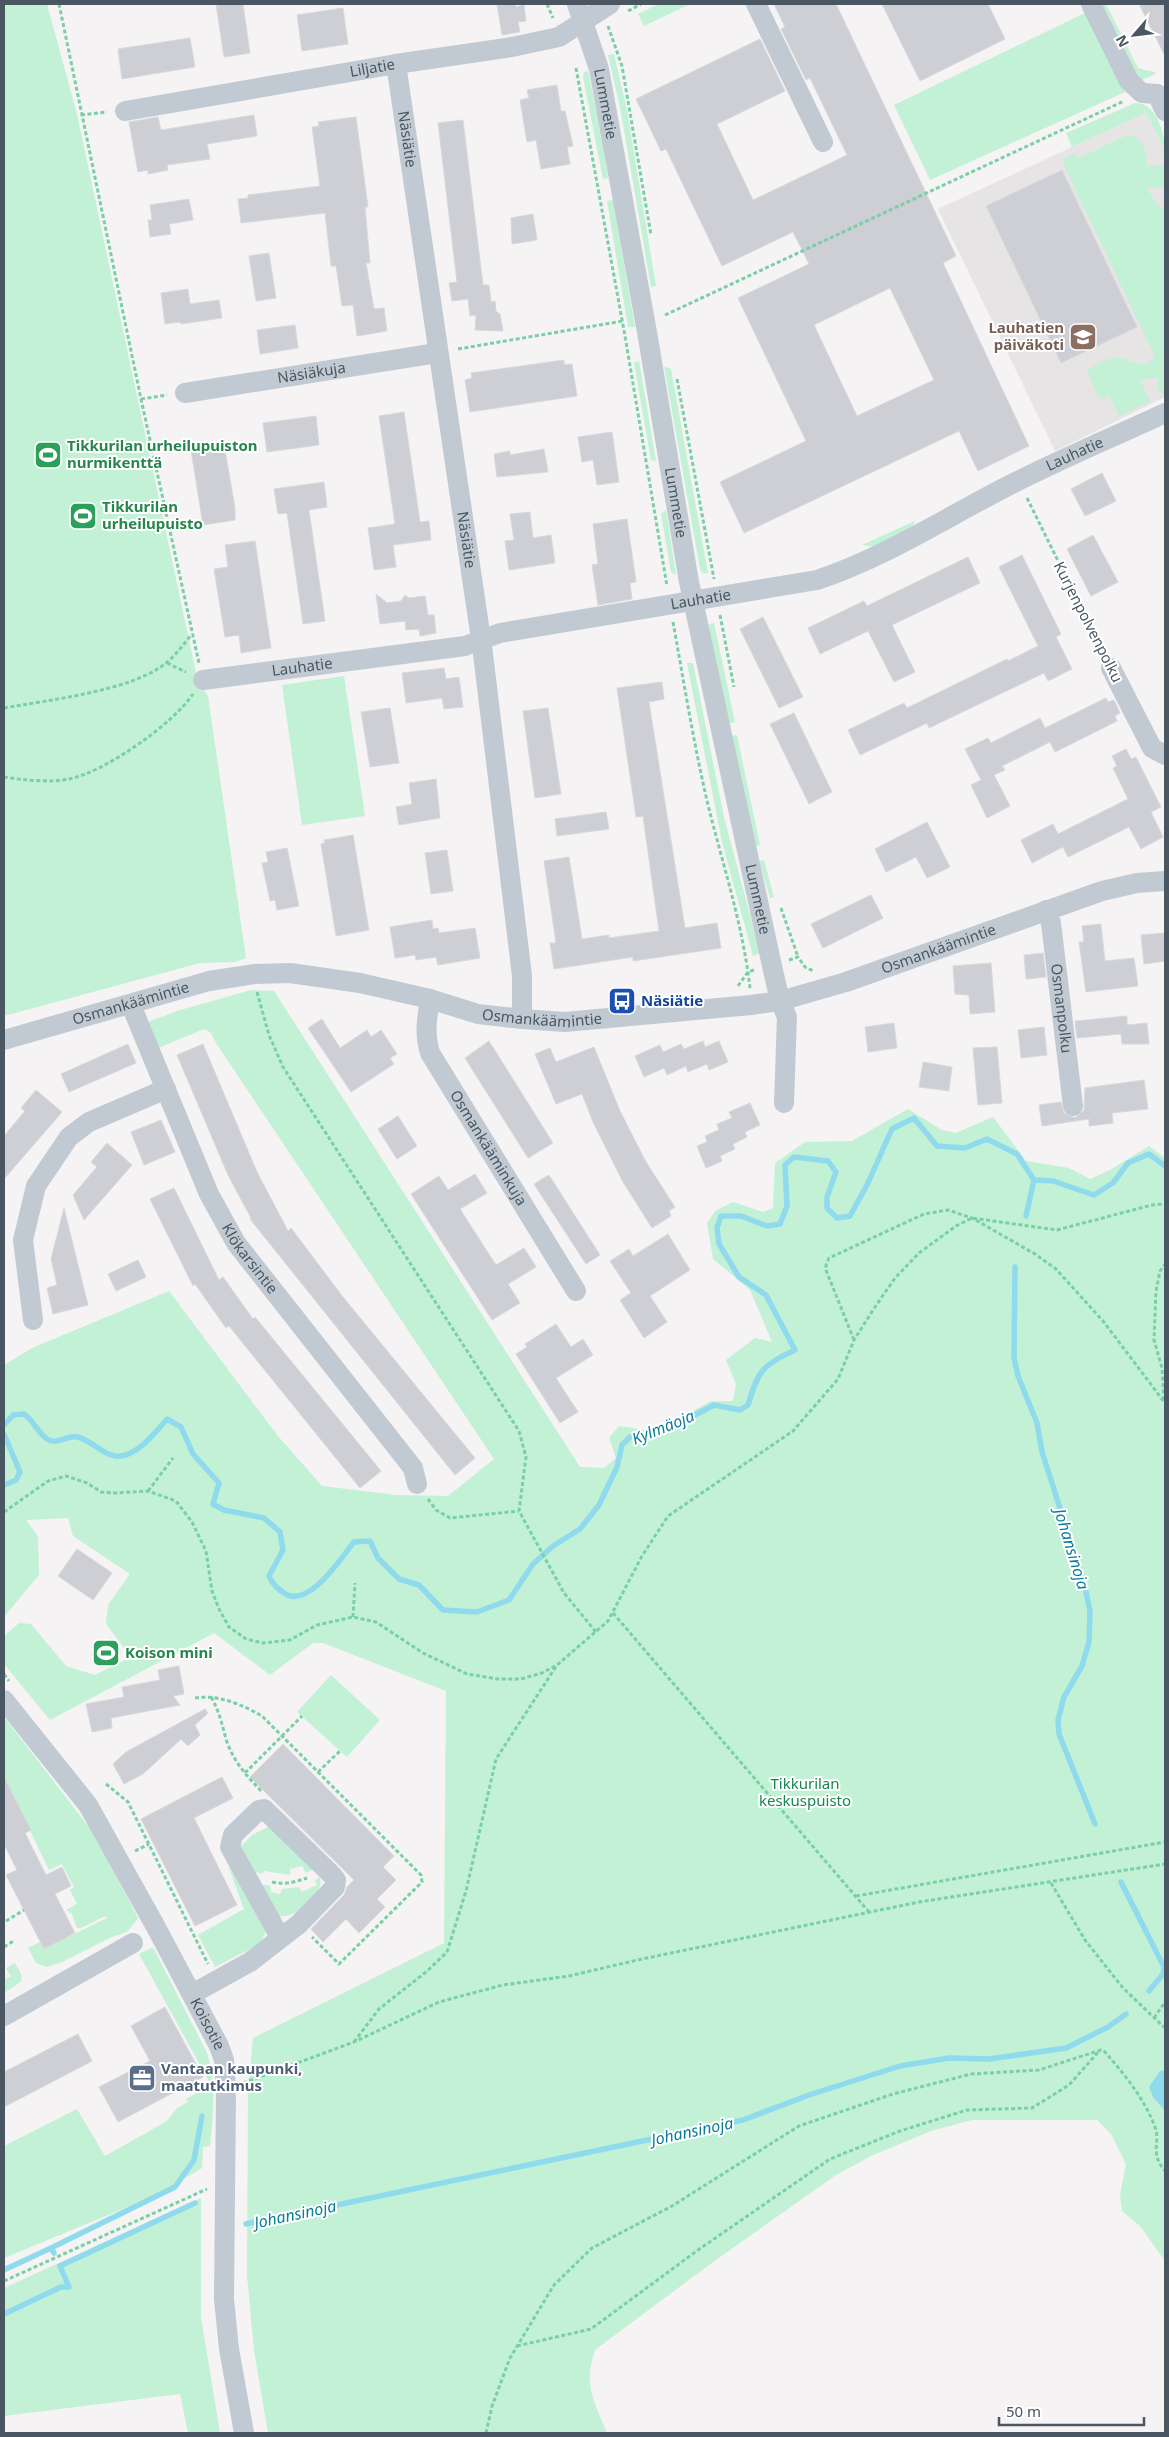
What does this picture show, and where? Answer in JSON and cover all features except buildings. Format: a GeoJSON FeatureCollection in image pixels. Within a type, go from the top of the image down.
{"type":"FeatureCollection","features":[{"type":"Feature","properties":{"kind":"street"},"geometry":{"type":"LineString","coordinates":[[756,4],[823,142]]}},
{"type":"Feature","properties":{"kind":"street"},"geometry":{"type":"LineString","coordinates":[[1091,4],[1129,80],[1157,97]]}},
{"type":"Feature","properties":{"kind":"street","name":"Liljatie"},"geometry":{"type":"LineString","coordinates":[[125,110],[396,64],[512,47],[559,37],[580,12],[606,6]]}},
{"type":"Feature","properties":{"kind":"street","name":"Lummetie"},"geometry":{"type":"LineString","coordinates":[[580,12],[599,69],[693,601],[772,966],[780,1001],[787,1017],[784,1103]]}},
{"type":"Feature","properties":{"kind":"street","name":"Näsiätie"},"geometry":{"type":"LineString","coordinates":[[396,64],[480,639],[522,976],[522,1019]]}},
{"type":"Feature","properties":{"kind":"street","name":"Näsiäkuja"},"geometry":{"type":"LineString","coordinates":[[185,393],[437,353]]}},
{"type":"Feature","properties":{"kind":"street","name":"Lauhatie"},"geometry":{"type":"LineString","coordinates":[[203,680],[465,646],[500,633],[817,580],[840,573],[897,547],[1018,481],[1165,413]]}},
{"type":"Feature","properties":{"kind":"street","name":"Kurjenpolvenpolku"},"geometry":{"type":"LineString","coordinates":[[1111,668],[1152,748],[1165,755]]}},
{"type":"Feature","properties":{"kind":"street","name":"Osmankäämintie"},"geometry":{"type":"LineString","coordinates":[[4,1040],[209,981],[255,974],[290,973],[331,977],[430,999],[478,1014],[565,1022],[780,1001],[846,982],[1102,891],[1137,883],[1165,881]]}},
{"type":"Feature","properties":{"kind":"street","name":"Osmanpolku"},"geometry":{"type":"LineString","coordinates":[[1046,910],[1052,923],[1073,1106]]}},
{"type":"Feature","properties":{"kind":"street","name":"Osmankääminkuja"},"geometry":{"type":"LineString","coordinates":[[430,999],[425,1029],[430,1053],[576,1291]]}},
{"type":"Feature","properties":{"kind":"street","name":"Klökarsintie"},"geometry":{"type":"LineString","coordinates":[[131,1005],[210,1194],[236,1243],[412,1468],[421,1490]]}},
{"type":"Feature","properties":{"kind":"street"},"geometry":{"type":"LineString","coordinates":[[33,1320],[24,1240],[36,1186],[69,1137],[89,1122],[166,1089]]}},
{"type":"Feature","properties":{"kind":"street","name":"Koisotie"},"geometry":{"type":"LineString","coordinates":[[7,1691],[88,1805],[192,1994],[224,2060],[226,2090],[213,2184],[229,2349],[244,2433]]}},
{"type":"Feature","properties":{"kind":"street"},"geometry":{"type":"LineString","coordinates":[[192,1994],[250,1962],[299,1924],[334,1887],[336,1880],[264,1809],[259,1810],[233,1835],[230,1847],[280,1937]]}},
{"type":"Feature","properties":{"kind":"street"},"geometry":{"type":"LineString","coordinates":[[4,2016],[133,1943]]}},
{"type":"Feature","properties":{"kind":"path"},"geometry":{"type":"LineString","coordinates":[[4,777],[68,780],[101,767],[168,721],[188,702],[203,680],[141,399],[59,4]]}},
{"type":"Feature","properties":{"kind":"path"},"geometry":{"type":"LineString","coordinates":[[606,6],[622,66],[652,238]]}},
{"type":"Feature","properties":{"kind":"path"},"geometry":{"type":"LineString","coordinates":[[550,10],[556,7]]}},
{"type":"Feature","properties":{"kind":"path"},"geometry":{"type":"LineString","coordinates":[[665,315],[1157,97]]}},
{"type":"Feature","properties":{"kind":"path"},"geometry":{"type":"LineString","coordinates":[[81,115],[125,110]]}},
{"type":"Feature","properties":{"kind":"path"},"geometry":{"type":"LineString","coordinates":[[663,306],[666,321]]}},
{"type":"Feature","properties":{"kind":"path"},"geometry":{"type":"LineString","coordinates":[[437,353],[623,321]]}},
{"type":"Feature","properties":{"kind":"path"},"geometry":{"type":"LineString","coordinates":[[676,376],[736,696]]}},
{"type":"Feature","properties":{"kind":"path"},"geometry":{"type":"LineString","coordinates":[[141,399],[185,393]]}},
{"type":"Feature","properties":{"kind":"path","name":"Kurjenpolvenpolku"},"geometry":{"type":"LineString","coordinates":[[1018,481],[1111,668]]}},
{"type":"Feature","properties":{"kind":"path"},"geometry":{"type":"LineString","coordinates":[[4,708],[98,691],[148,675],[167,663],[192,634]]}},
{"type":"Feature","properties":{"kind":"path"},"geometry":{"type":"LineString","coordinates":[[780,906],[798,957],[805,967],[816,972]]}},
{"type":"Feature","properties":{"kind":"path"},"geometry":{"type":"LineString","coordinates":[[732,988],[739,985],[748,972],[798,957]]}},
{"type":"Feature","properties":{"kind":"path"},"geometry":{"type":"LineString","coordinates":[[255,974],[257,994],[267,1027],[283,1067],[519,1431],[526,1457],[519,1511],[552,1573],[570,1601],[596,1632]]}},
{"type":"Feature","properties":{"kind":"path"},"geometry":{"type":"LineString","coordinates":[[854,1340],[826,1270],[829,1258],[924,1214],[948,1210],[972,1218],[1057,1230],[1152,1205],[1165,1204]]}},
{"type":"Feature","properties":{"kind":"path"},"geometry":{"type":"LineString","coordinates":[[4,1512],[48,1481],[66,1476],[87,1483],[101,1492],[148,1491],[176,1501],[192,1522],[206,1551],[212,1591],[219,1610],[229,1627],[246,1639],[263,1643],[290,1640],[317,1626],[354,1617],[376,1622],[423,1653],[467,1674],[498,1679],[521,1679],[542,1674],[558,1665],[596,1632],[613,1613],[642,1556],[668,1516],[793,1431],[822,1400],[838,1378],[854,1340],[895,1278],[919,1253],[956,1226],[972,1218]]}},
{"type":"Feature","properties":{"kind":"path"},"geometry":{"type":"LineString","coordinates":[[972,1218],[1035,1254],[1056,1269],[1104,1321],[1164,1402]]}},
{"type":"Feature","properties":{"kind":"path"},"geometry":{"type":"LineString","coordinates":[[1164,1402],[1162,1368],[1154,1340],[1156,1291],[1160,1271],[1165,1264]]}},
{"type":"Feature","properties":{"kind":"path"},"geometry":{"type":"LineString","coordinates":[[148,1491],[173,1458]]}},
{"type":"Feature","properties":{"kind":"path"},"geometry":{"type":"LineString","coordinates":[[421,1490],[436,1510],[450,1518],[519,1511]]}},
{"type":"Feature","properties":{"kind":"path"},"geometry":{"type":"LineString","coordinates":[[354,1617],[355,1583]]}},
{"type":"Feature","properties":{"kind":"path"},"geometry":{"type":"LineString","coordinates":[[613,1613],[869,1912]]}},
{"type":"Feature","properties":{"kind":"path"},"geometry":{"type":"LineString","coordinates":[[354,2042],[379,2009],[426,1972],[447,1952],[466,1891],[496,1759],[558,1665]]}},
{"type":"Feature","properties":{"kind":"path"},"geometry":{"type":"LineString","coordinates":[[4,1674],[7,1691]]}},
{"type":"Feature","properties":{"kind":"path"},"geometry":{"type":"LineString","coordinates":[[211,1697],[221,1718],[228,1744],[244,1773],[273,1803],[264,1809]]}},
{"type":"Feature","properties":{"kind":"path"},"geometry":{"type":"LineString","coordinates":[[195,1698],[211,1697],[250,1709],[262,1716],[421,1875],[422,1882],[338,1964],[299,1924]]}},
{"type":"Feature","properties":{"kind":"path"},"geometry":{"type":"LineString","coordinates":[[244,1773],[302,1716]]}},
{"type":"Feature","properties":{"kind":"path"},"geometry":{"type":"LineString","coordinates":[[318,1772],[340,1751]]}},
{"type":"Feature","properties":{"kind":"path"},"geometry":{"type":"LineString","coordinates":[[106,1784],[128,1802],[216,1980]]}},
{"type":"Feature","properties":{"kind":"path"},"geometry":{"type":"LineString","coordinates":[[855,1896],[1165,1842]]}},
{"type":"Feature","properties":{"kind":"path"},"geometry":{"type":"LineString","coordinates":[[132,1852],[149,1844]]}},
{"type":"Feature","properties":{"kind":"path"},"geometry":{"type":"LineString","coordinates":[[240,2075],[241,2084],[354,2042],[439,2002],[503,1984],[569,1976],[642,1959],[919,1902],[1165,1864]]}},
{"type":"Feature","properties":{"kind":"path"},"geometry":{"type":"LineString","coordinates":[[245,1875],[280,1884],[293,1883],[326,1869]]}},
{"type":"Feature","properties":{"kind":"path"},"geometry":{"type":"LineString","coordinates":[[1052,1882],[1085,1940],[1123,1988],[1165,2028]]}},
{"type":"Feature","properties":{"kind":"path"},"geometry":{"type":"LineString","coordinates":[[6,1921],[24,1910]]}},
{"type":"Feature","properties":{"kind":"path"},"geometry":{"type":"LineString","coordinates":[[4,1947],[15,1940]]}},
{"type":"Feature","properties":{"kind":"path"},"geometry":{"type":"LineString","coordinates":[[1154,2018],[1165,2002]]}},
{"type":"Feature","properties":{"kind":"path"},"geometry":{"type":"LineString","coordinates":[[486,2433],[492,2406],[510,2358],[554,2285],[592,2248],[672,2206],[799,2126],[893,2094],[971,2074],[1039,2070],[1100,2050],[1105,2052],[1132,2082],[1156,2129],[1155,2151],[1159,2164],[1165,2171]]}},
{"type":"Feature","properties":{"kind":"path"},"geometry":{"type":"LineString","coordinates":[[517,2346],[591,2329],[698,2250],[830,2159],[900,2131],[967,2110],[1032,2108],[1068,2085],[1100,2050]]}},
{"type":"Feature","properties":{"kind":"path"},"geometry":{"type":"LineString","coordinates":[[208,2198],[213,2184]]}},
{"type":"Feature","properties":{"kind":"path"},"geometry":{"type":"LineString","coordinates":[[4,2281],[213,2184]]}},
{"type":"Feature","properties":{"kind":"shaded area","name":"Lauhatien päiväkoti"},"geometry":{"type":"Polygon","coordinates":[[[1146,113],[1165,151],[1165,397],[1055,451],[938,209],[1146,113]]]}},
{"type":"Feature","properties":{"kind":"green space","name":"Tikkurilan urheilupuisto"},"geometry":{"type":"Polygon","coordinates":[[[4,4],[47,4],[77,114],[198,682],[208,696],[246,958],[235,962],[200,963],[4,1016],[4,4]]]}},
{"type":"Feature","properties":{"kind":"green space"},"geometry":{"type":"Polygon","coordinates":[[[659,4],[690,4],[644,26],[638,14],[659,4]]]}},
{"type":"Feature","properties":{"kind":"green space"},"geometry":{"type":"Polygon","coordinates":[[[1097,4],[1106,4],[1138,68],[1157,73],[1138,82],[1097,4]]]}},
{"type":"Feature","properties":{"kind":"green space"},"geometry":{"type":"Polygon","coordinates":[[[1087,12],[1125,92],[930,180],[894,105],[1087,12]]]}},
{"type":"Feature","properties":{"kind":"green space"},"geometry":{"type":"Polygon","coordinates":[[[614,54],[627,110],[656,286],[651,287],[620,107],[608,55],[614,54]]]}},
{"type":"Feature","properties":{"kind":"green space"},"geometry":{"type":"Polygon","coordinates":[[[588,71],[602,137],[608,178],[603,179],[583,77],[584,72],[588,71]]]}},
{"type":"Feature","properties":{"kind":"green space"},"geometry":{"type":"Polygon","coordinates":[[[1135,103],[1143,104],[1154,114],[1161,128],[1165,151],[1146,113],[1072,147],[1066,133],[1135,103]]]}},
{"type":"Feature","properties":{"kind":"green space"},"geometry":{"type":"Polygon","coordinates":[[[1128,135],[1134,136],[1144,146],[1147,166],[1165,165],[1165,187],[1147,188],[1155,202],[1165,211],[1165,395],[1157,389],[1158,377],[1140,380],[1150,401],[1119,416],[1109,395],[1102,398],[1098,397],[1087,370],[1113,358],[1145,364],[1153,358],[1153,352],[1067,172],[1063,159],[1075,153],[1078,158],[1128,135]]]}},
{"type":"Feature","properties":{"kind":"green space"},"geometry":{"type":"Polygon","coordinates":[[[613,200],[635,327],[628,327],[607,201],[613,200]]]}},
{"type":"Feature","properties":{"kind":"green space"},"geometry":{"type":"Polygon","coordinates":[[[639,361],[656,461],[651,460],[634,363],[639,361]]]}},
{"type":"Feature","properties":{"kind":"green space"},"geometry":{"type":"Polygon","coordinates":[[[664,366],[671,369],[708,573],[703,573],[700,569],[664,366]]]}},
{"type":"Feature","properties":{"kind":"green space"},"geometry":{"type":"Polygon","coordinates":[[[666,510],[676,575],[671,572],[661,514],[666,510]]]}},
{"type":"Feature","properties":{"kind":"green space"},"geometry":{"type":"Polygon","coordinates":[[[915,521],[909,535],[883,548],[862,545],[915,521]]]}},
{"type":"Feature","properties":{"kind":"green space"},"geometry":{"type":"Polygon","coordinates":[[[714,623],[735,722],[727,724],[709,630],[709,624],[714,623]]]}},
{"type":"Feature","properties":{"kind":"green space"},"geometry":{"type":"Polygon","coordinates":[[[687,663],[693,663],[724,817],[760,953],[753,956],[722,842],[687,663]]]}},
{"type":"Feature","properties":{"kind":"green space"},"geometry":{"type":"Polygon","coordinates":[[[344,676],[365,816],[302,825],[282,685],[344,676]]]}},
{"type":"Feature","properties":{"kind":"green space"},"geometry":{"type":"Polygon","coordinates":[[[737,735],[760,845],[755,847],[730,736],[737,735]]]}},
{"type":"Feature","properties":{"kind":"green space"},"geometry":{"type":"Polygon","coordinates":[[[764,860],[774,897],[770,898],[759,861],[764,860]]]}},
{"type":"Feature","properties":{"kind":"green space","name":"Tikkurilan keskuspuisto"},"geometry":{"type":"Polygon","coordinates":[[[251,990],[274,991],[580,1467],[604,1468],[616,1458],[609,1438],[619,1426],[646,1430],[676,1420],[711,1401],[733,1401],[736,1384],[726,1360],[755,1338],[772,1342],[750,1290],[713,1259],[707,1223],[715,1211],[733,1202],[763,1212],[773,1208],[775,1163],[805,1142],[852,1141],[908,1109],[942,1130],[956,1133],[993,1117],[1026,1161],[1069,1168],[1090,1179],[1110,1170],[1149,1146],[1165,1158],[1165,2261],[1140,2226],[1122,2211],[1120,2195],[1126,2164],[1111,2134],[1097,2120],[972,2120],[931,2131],[873,2155],[836,2175],[713,2262],[595,2350],[590,2383],[594,2402],[607,2433],[268,2433],[254,2351],[247,2275],[248,2092],[253,2038],[444,1943],[446,1691],[323,1643],[313,1643],[270,1675],[214,1633],[50,1720],[4,1664],[4,1636],[19,1623],[31,1624],[66,1666],[95,1675],[131,1657],[106,1624],[108,1605],[130,1574],[73,1536],[68,1518],[26,1520],[38,1536],[39,1575],[4,1617],[4,1365],[32,1348],[169,1291],[277,1435],[322,1486],[396,1495],[448,1496],[494,1459],[211,1033],[204,1029],[156,1049],[145,1023],[177,1011],[251,990]]]}},
{"type":"Feature","properties":{"kind":"green space","name":"Koison mini"},"geometry":{"type":"Polygon","coordinates":[[[111,1638],[121,1652],[102,1668],[91,1654],[111,1638]]]}},
{"type":"Feature","properties":{"kind":"green space"},"geometry":{"type":"Polygon","coordinates":[[[331,1675],[380,1720],[347,1757],[297,1712],[331,1675]]]}},
{"type":"Feature","properties":{"kind":"green space"},"geometry":{"type":"Polygon","coordinates":[[[4,1717],[95,1835],[138,1918],[127,1932],[112,1937],[60,1963],[47,1967],[36,1963],[28,1948],[40,1942],[44,1949],[107,1918],[105,1916],[81,1928],[77,1928],[72,1914],[66,1910],[77,1904],[70,1890],[74,1887],[62,1864],[49,1870],[4,1777],[4,1717]]]}},
{"type":"Feature","properties":{"kind":"green space"},"geometry":{"type":"Polygon","coordinates":[[[272,1825],[316,1868],[306,1873],[302,1866],[290,1869],[290,1875],[264,1871],[262,1874],[250,1870],[241,1846],[252,1835],[272,1825]]]}},
{"type":"Feature","properties":{"kind":"green space"},"geometry":{"type":"Polygon","coordinates":[[[232,1865],[266,1931],[260,1944],[215,1967],[198,1935],[244,1909],[229,1868],[232,1865]]]}},
{"type":"Feature","properties":{"kind":"green space"},"geometry":{"type":"Polygon","coordinates":[[[320,1877],[320,1885],[314,1899],[301,1910],[286,1916],[279,1916],[255,1883],[270,1886],[271,1892],[280,1894],[282,1889],[299,1887],[302,1892],[317,1885],[315,1880],[320,1877]]]}},
{"type":"Feature","properties":{"kind":"green space"},"geometry":{"type":"Polygon","coordinates":[[[151,1948],[154,1949],[207,2053],[210,2064],[213,2087],[212,2122],[210,2146],[203,2147],[202,2168],[157,2195],[4,2258],[4,2146],[77,2109],[105,2156],[167,2121],[177,2108],[188,2102],[186,2099],[211,2085],[139,1954],[151,1948]]]}},
{"type":"Feature","properties":{"kind":"green space"},"geometry":{"type":"Polygon","coordinates":[[[15,1963],[21,1974],[22,1981],[4,1993],[4,1980],[11,1976],[6,1968],[15,1963]]]}},
{"type":"Feature","properties":{"kind":"green space"},"geometry":{"type":"Polygon","coordinates":[[[201,2198],[201,2317],[220,2433],[188,2433],[180,2394],[4,2416],[4,2288],[201,2198]]]}},
{"type":"Feature","properties":{"kind":"water"},"geometry":{"type":"Polygon","coordinates":[[[1165,2070],[1165,2111],[1153,2097],[1149,2087],[1160,2071],[1165,2070]]]}},
{"type":"Feature","properties":{"kind":"waterway","name":"Kylmäoja"},"geometry":{"type":"LineString","coordinates":[[4,1425],[13,1415],[24,1414],[51,1441],[77,1437],[110,1455],[123,1456],[144,1444],[167,1419],[181,1427],[193,1454],[219,1483],[213,1504],[224,1510],[264,1518],[280,1532],[283,1550],[269,1576],[275,1586],[284,1593],[293,1596],[313,1589],[332,1570],[354,1542],[370,1541],[378,1558],[399,1579],[419,1585],[443,1610],[477,1612],[509,1600],[533,1564],[553,1546],[580,1529],[599,1505],[617,1467],[622,1445],[630,1437],[650,1435],[678,1424],[714,1405],[740,1410],[748,1405],[755,1384],[763,1370],[775,1360],[795,1350],[766,1295],[739,1277],[719,1244],[717,1228],[721,1216],[741,1216],[767,1226],[780,1224],[787,1206],[785,1165],[794,1157],[828,1161],[836,1172],[827,1197],[827,1208],[837,1218],[850,1216],[867,1185],[892,1129],[914,1118],[937,1146],[965,1148],[987,1139],[1017,1154],[1034,1180],[1053,1181],[1094,1195],[1113,1183],[1128,1163],[1149,1154],[1165,1166]]}},
{"type":"Feature","properties":{"kind":"waterway","name":"Johansinoja"},"geometry":{"type":"LineString","coordinates":[[1026,1216],[1034,1180]]}},
{"type":"Feature","properties":{"kind":"waterway","name":"Johansinoja"},"geometry":{"type":"LineString","coordinates":[[1015,1267],[1014,1358],[1018,1376],[1037,1423],[1042,1452],[1084,1583],[1090,1611],[1089,1642],[1082,1666],[1064,1697],[1058,1720],[1059,1734],[1095,1824]]}},
{"type":"Feature","properties":{"kind":"waterway","name":"Kylmäoja"},"geometry":{"type":"LineString","coordinates":[[4,1434],[20,1472],[16,1480],[4,1485]]}},
{"type":"Feature","properties":{"kind":"waterway","name":"Johansinoja"},"geometry":{"type":"LineString","coordinates":[[1121,1882],[1164,1967],[1163,1974],[1149,1991]]}},
{"type":"Feature","properties":{"kind":"waterway","name":"Johansinoja"},"geometry":{"type":"LineString","coordinates":[[246,2224],[743,2120],[809,2095],[900,2066],[949,2058],[989,2059],[1066,2048],[1108,2027],[1126,2014]]}},
{"type":"Feature","properties":{"kind":"waterway"},"geometry":{"type":"LineString","coordinates":[[54,2253],[51,2248],[175,2187],[194,2160],[202,2116]]}},
{"type":"Feature","properties":{"kind":"waterway"},"geometry":{"type":"LineString","coordinates":[[4,2314],[61,2287],[69,2287],[60,2266],[195,2203]]}},
{"type":"Feature","properties":{"kind":"waterway"},"geometry":{"type":"LineString","coordinates":[[4,2270],[51,2248]]}},
{"type":"Feature","properties":{"kind":"place","name":"Lauhatien päiväkoti"},"geometry":{"type":"Point","coordinates":[1083,337]}},
{"type":"Feature","properties":{"kind":"place","name":"Tikkurilan urheilupuiston nurmikenttä"},"geometry":{"type":"Point","coordinates":[48,455]}},
{"type":"Feature","properties":{"kind":"place","name":"Tikkurilan urheilupuisto"},"geometry":{"type":"Point","coordinates":[83,516]}},
{"type":"Feature","properties":{"kind":"place","name":"Näsiätie"},"geometry":{"type":"Point","coordinates":[622,1001]}},
{"type":"Feature","properties":{"kind":"place","name":"Koison mini"},"geometry":{"type":"Point","coordinates":[106,1653]}},
{"type":"Feature","properties":{"kind":"place","name":"Vantaan kaupunki, maatutkimus"},"geometry":{"type":"Point","coordinates":[142,2078]}}]}
